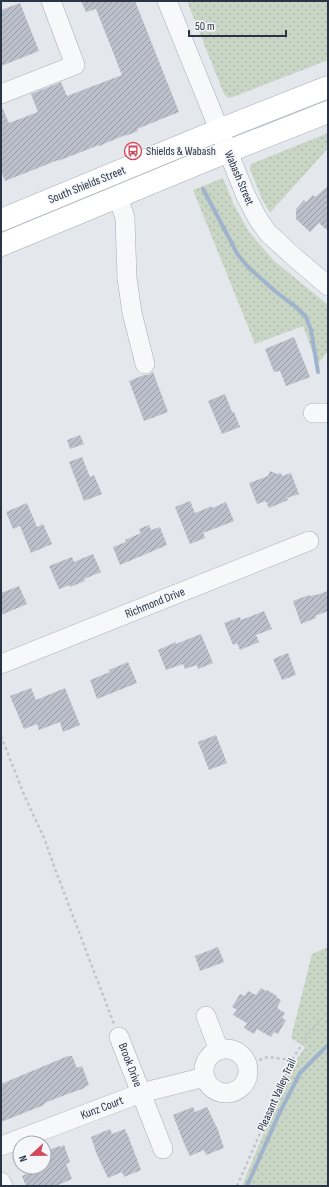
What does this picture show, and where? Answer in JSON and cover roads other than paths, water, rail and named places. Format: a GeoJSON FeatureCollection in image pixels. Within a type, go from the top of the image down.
{"type":"FeatureCollection","features":[{"type":"Feature","properties":{"kind":"main road","name":"South Shields Street"},"geometry":{"type":"LineString","coordinates":[[1,220],[219,130],[328,87]]}},
{"type":"Feature","properties":{"kind":"main road","name":"South Shields Street"},"geometry":{"type":"LineString","coordinates":[[1,245],[118,196],[328,112]]}},
{"type":"Feature","properties":{"kind":"street"},"geometry":{"type":"LineString","coordinates":[[1,94],[74,65],[51,1]]}},
{"type":"Feature","properties":{"kind":"street","name":"Wabash Street"},"geometry":{"type":"LineString","coordinates":[[167,1],[246,196],[261,223],[268,233],[325,278]]}},
{"type":"Feature","properties":{"kind":"street"},"geometry":{"type":"LineString","coordinates":[[118,196],[125,218],[127,278],[132,313],[145,364]]}},
{"type":"Feature","properties":{"kind":"street","name":"Richmond Drive"},"geometry":{"type":"LineString","coordinates":[[1,664],[309,541]]}},
{"type":"Feature","properties":{"kind":"street"},"geometry":{"type":"LineString","coordinates":[[206,1016],[219,1050]]}},
{"type":"Feature","properties":{"kind":"street","name":"Brook Drive"},"geometry":{"type":"LineString","coordinates":[[119,1037],[163,1149]]}},
{"type":"Feature","properties":{"kind":"street"},"geometry":{"type":"LineString","coordinates":[[231,1049],[238,1052],[248,1064],[248,1078],[240,1089],[233,1092],[219,1092],[213,1089],[208,1083],[205,1077],[204,1069],[206,1062],[210,1056],[219,1050],[231,1049]]}},
{"type":"Feature","properties":{"kind":"street","name":"Kunz Court"},"geometry":{"type":"LineString","coordinates":[[1,1146],[141,1093],[205,1077]]}},
{"type":"Feature","properties":{"kind":"street"},"geometry":{"type":"LineString","coordinates":[[1,1182],[2,1186]]}},
{"type":"Feature","properties":{"kind":"waterway"},"geometry":{"type":"LineString","coordinates":[[203,189],[238,255],[249,268],[306,317],[311,330],[318,372]]}},
{"type":"Feature","properties":{"kind":"waterway"},"geometry":{"type":"LineString","coordinates":[[247,1186],[279,1114],[300,1073],[328,1045]]}},
{"type":"Feature","properties":{"kind":"place","name":"Shields & Wabash"},"geometry":{"type":"Point","coordinates":[133,151]}}]}
